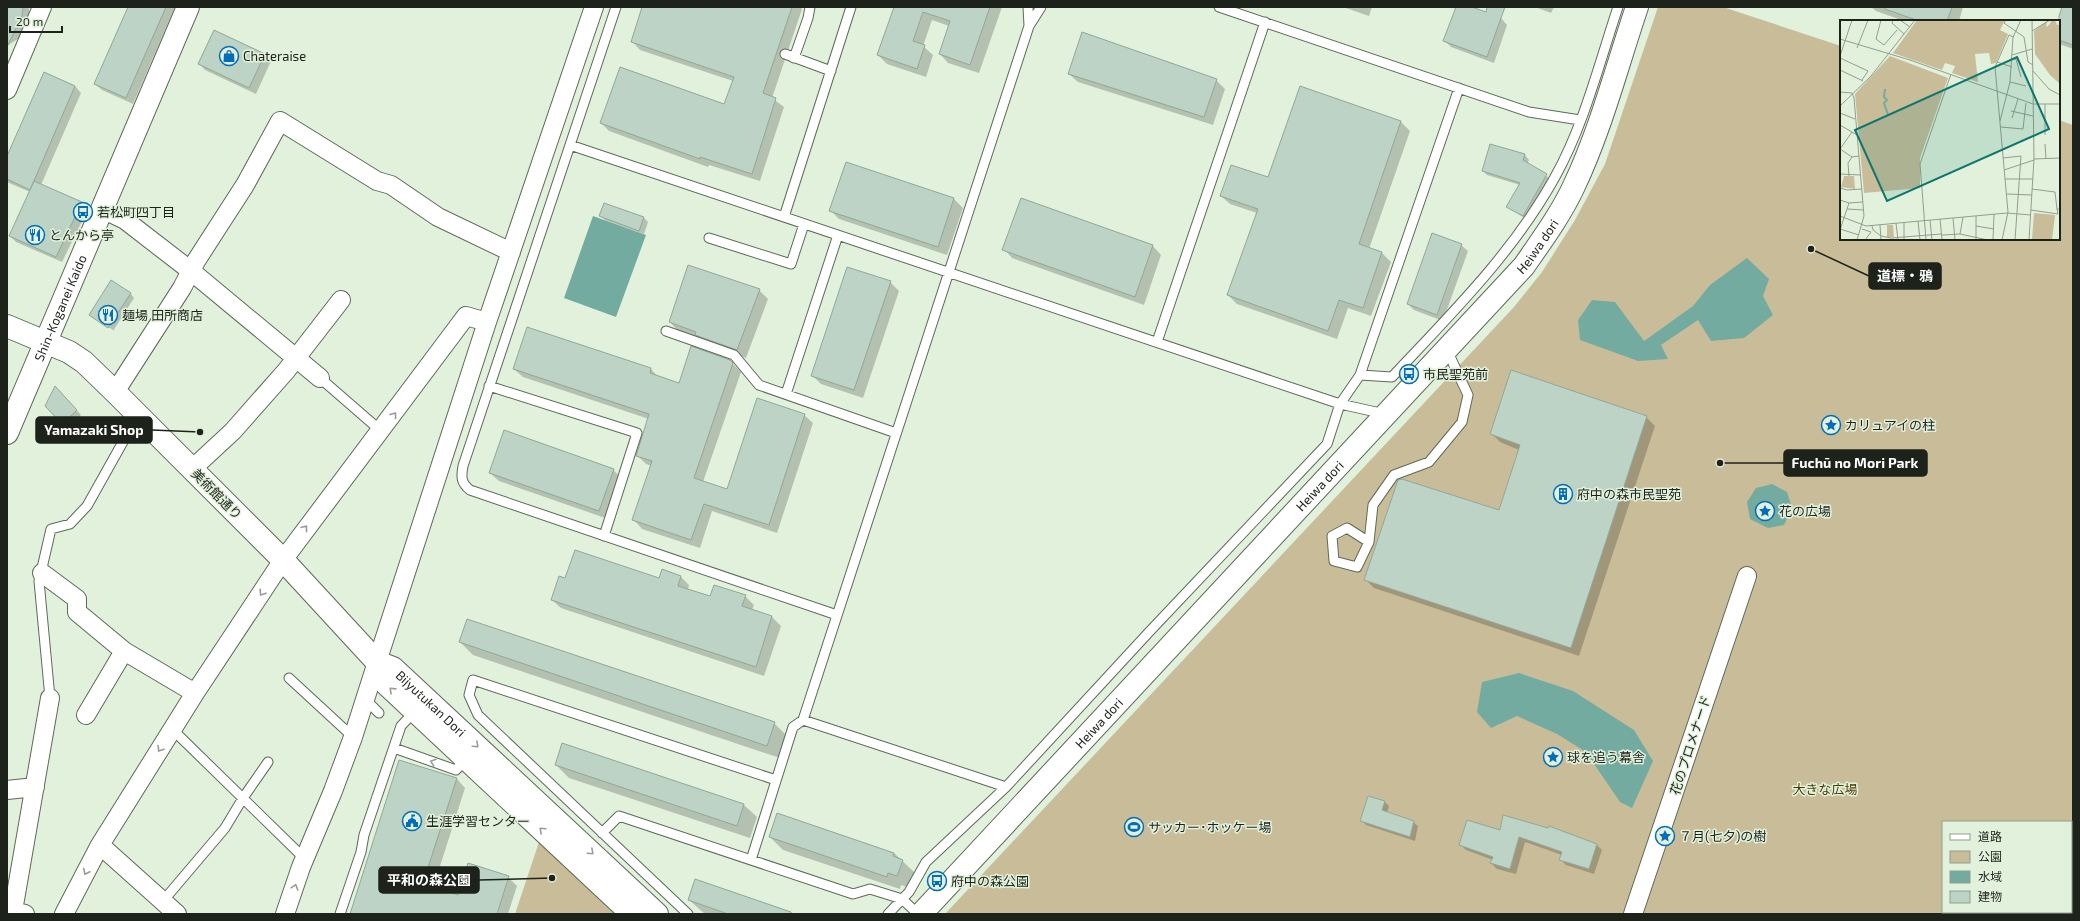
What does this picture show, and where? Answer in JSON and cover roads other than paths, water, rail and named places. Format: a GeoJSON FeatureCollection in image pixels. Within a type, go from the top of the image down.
{"type":"FeatureCollection","features":[{"type":"Feature","properties":{"kind":"street"},"geometry":{"type":"LineString","coordinates":[[7,90],[42,7]]}},
{"type":"Feature","properties":{"kind":"street","name":"Shin-Koganei Kaido"},"geometry":{"type":"LineString","coordinates":[[7,433],[188,7]]}},
{"type":"Feature","properties":{"kind":"street"},"geometry":{"type":"LineString","coordinates":[[284,914],[304,859],[333,792],[366,700],[487,322],[594,7]]}},
{"type":"Feature","properties":{"kind":"street","name":"Heiwa dori"},"geometry":{"type":"LineString","coordinates":[[920,914],[1524,266],[1561,211],[1587,157],[1638,7]]}},
{"type":"Feature","properties":{"kind":"street"},"geometry":{"type":"LineString","coordinates":[[115,392],[182,288],[196,260],[245,185],[280,121],[377,181],[391,185],[438,217],[511,252]]}},
{"type":"Feature","properties":{"kind":"street"},"geometry":{"type":"LineString","coordinates":[[102,208],[125,220],[320,378]]}},
{"type":"Feature","properties":{"kind":"street"},"geometry":{"type":"LineString","coordinates":[[192,469],[233,431],[296,359],[341,300]]}},
{"type":"Feature","properties":{"kind":"street"},"geometry":{"type":"LineString","coordinates":[[70,911],[100,845],[195,693],[298,537],[381,431],[466,316],[487,322]]}},
{"type":"Feature","properties":{"kind":"street","name":"美術館通り"},"geometry":{"type":"LineString","coordinates":[[7,326],[69,352],[84,362],[283,560],[377,662]]}},
{"type":"Feature","properties":{"kind":"street"},"geometry":{"type":"LineString","coordinates":[[42,573],[77,598],[77,612],[124,651],[195,693]]}},
{"type":"Feature","properties":{"kind":"street","name":"花のプロメナード"},"geometry":{"type":"LineString","coordinates":[[1633,914],[1747,576]]}},
{"type":"Feature","properties":{"kind":"street"},"geometry":{"type":"LineString","coordinates":[[86,715],[124,651]]}},
{"type":"Feature","properties":{"kind":"street","name":"Bijyutukan Dori"},"geometry":{"type":"LineString","coordinates":[[377,662],[393,668],[421,705],[466,759],[576,831]]}},
{"type":"Feature","properties":{"kind":"street"},"geometry":{"type":"LineString","coordinates":[[26,914],[13,911],[50,698]]}},
{"type":"Feature","properties":{"kind":"street","name":"Bijyutukan Dori"},"geometry":{"type":"LineString","coordinates":[[421,705],[576,831],[622,893],[632,914]]}},
{"type":"Feature","properties":{"kind":"street"},"geometry":{"type":"LineString","coordinates":[[7,790],[35,786]]}},
{"type":"Feature","properties":{"kind":"street"},"geometry":{"type":"LineString","coordinates":[[100,845],[177,914]]}},
{"type":"Feature","properties":{"kind":"street","name":"Bijyutukan Dori"},"geometry":{"type":"LineString","coordinates":[[622,893],[657,914]]}},
{"type":"Feature","properties":{"kind":"lane"},"geometry":{"type":"LineString","coordinates":[[616,7],[489,386],[463,466],[461,478],[464,485],[470,490],[837,615]]}},
{"type":"Feature","properties":{"kind":"lane"},"geometry":{"type":"LineString","coordinates":[[794,58],[808,18],[810,7]]}},
{"type":"Feature","properties":{"kind":"lane"},"geometry":{"type":"LineString","coordinates":[[784,217],[851,7]]}},
{"type":"Feature","properties":{"kind":"lane"},"geometry":{"type":"LineString","coordinates":[[1028,7],[1029,26]]}},
{"type":"Feature","properties":{"kind":"lane"},"geometry":{"type":"LineString","coordinates":[[751,860],[793,727],[803,720],[1029,26],[1041,7]]}},
{"type":"Feature","properties":{"kind":"lane"},"geometry":{"type":"LineString","coordinates":[[1219,7],[1529,112],[1580,120]]}},
{"type":"Feature","properties":{"kind":"lane"},"geometry":{"type":"LineString","coordinates":[[1360,375],[1392,377],[1484,278],[1513,243],[1540,203],[1565,156],[1580,120],[1618,7]]}},
{"type":"Feature","properties":{"kind":"lane"},"geometry":{"type":"LineString","coordinates":[[1157,342],[1265,22]]}},
{"type":"Feature","properties":{"kind":"lane"},"geometry":{"type":"LineString","coordinates":[[785,54],[831,71]]}},
{"type":"Feature","properties":{"kind":"lane"},"geometry":{"type":"LineString","coordinates":[[888,914],[909,892],[926,862],[1006,787],[1145,637],[1328,444],[1340,404],[1360,375],[1459,88]]}},
{"type":"Feature","properties":{"kind":"lane"},"geometry":{"type":"LineString","coordinates":[[570,145],[1340,404],[1387,414]]}},
{"type":"Feature","properties":{"kind":"lane"},"geometry":{"type":"LineString","coordinates":[[709,238],[790,264],[804,224]]}},
{"type":"Feature","properties":{"kind":"lane"},"geometry":{"type":"LineString","coordinates":[[786,394],[838,235]]}},
{"type":"Feature","properties":{"kind":"lane"},"geometry":{"type":"LineString","coordinates":[[666,331],[734,355],[759,385],[896,433]]}},
{"type":"Feature","properties":{"kind":"lane"},"geometry":{"type":"LineString","coordinates":[[1370,542],[1347,528],[1332,536],[1334,561],[1357,567],[1370,542],[1373,505],[1394,476],[1429,462],[1462,422],[1468,395],[1447,350]]}},
{"type":"Feature","properties":{"kind":"lane"},"geometry":{"type":"LineString","coordinates":[[320,378],[381,431]]}},
{"type":"Feature","properties":{"kind":"lane"},"geometry":{"type":"LineString","coordinates":[[489,386],[637,433],[604,536]]}},
{"type":"Feature","properties":{"kind":"lane"},"geometry":{"type":"LineString","coordinates":[[50,698],[39,581],[42,573],[50,529],[70,524],[87,506],[138,415]]}},
{"type":"Feature","properties":{"kind":"lane"},"geometry":{"type":"LineString","coordinates":[[289,678],[353,737]]}},
{"type":"Feature","properties":{"kind":"lane"},"geometry":{"type":"LineString","coordinates":[[688,914],[602,833],[576,831],[478,715],[469,695],[473,680],[776,780]]}},
{"type":"Feature","properties":{"kind":"lane"},"geometry":{"type":"LineString","coordinates":[[366,700],[379,713]]}},
{"type":"Feature","properties":{"kind":"lane"},"geometry":{"type":"LineString","coordinates":[[340,914],[361,852],[364,835],[401,726],[421,705]]}},
{"type":"Feature","properties":{"kind":"lane"},"geometry":{"type":"LineString","coordinates":[[803,720],[1006,787]]}},
{"type":"Feature","properties":{"kind":"lane"},"geometry":{"type":"LineString","coordinates":[[172,729],[304,859]]}},
{"type":"Feature","properties":{"kind":"lane"},"geometry":{"type":"LineString","coordinates":[[394,748],[456,770],[466,759]]}},
{"type":"Feature","properties":{"kind":"lane"},"geometry":{"type":"LineString","coordinates":[[163,901],[226,828],[243,798],[268,762]]}},
{"type":"Feature","properties":{"kind":"lane"},"geometry":{"type":"LineString","coordinates":[[602,833],[619,816],[853,894],[870,889],[902,899],[920,914]]}},
{"type":"Feature","properties":{"kind":"water"},"geometry":{"type":"Polygon","coordinates":[[[593,216],[646,235],[616,317],[564,298],[593,216]]]}},
{"type":"Feature","properties":{"kind":"water"},"geometry":{"type":"Polygon","coordinates":[[[1747,258],[1769,279],[1763,296],[1773,315],[1744,338],[1711,341],[1698,320],[1661,345],[1668,359],[1638,361],[1580,340],[1578,320],[1592,300],[1615,302],[1644,341],[1693,306],[1710,285],[1747,258]]]}},
{"type":"Feature","properties":{"kind":"water"},"geometry":{"type":"Polygon","coordinates":[[[1772,484],[1787,492],[1792,508],[1784,525],[1768,528],[1750,519],[1747,502],[1756,488],[1772,484]]]}},
{"type":"Feature","properties":{"kind":"water"},"geometry":{"type":"Polygon","coordinates":[[[1519,673],[1573,691],[1634,730],[1653,761],[1632,808],[1620,802],[1586,752],[1557,734],[1517,716],[1491,728],[1477,712],[1482,682],[1519,673]]]}},
{"type":"Feature","properties":{"kind":"place","name":"Chateraise"},"geometry":{"type":"Point","coordinates":[229,56]}},
{"type":"Feature","properties":{"kind":"place","name":"若松町四丁目"},"geometry":{"type":"Point","coordinates":[83,212]}},
{"type":"Feature","properties":{"kind":"place","name":"とんから亭"},"geometry":{"type":"Point","coordinates":[35,235]}},
{"type":"Feature","properties":{"kind":"place","name":"道標・鴉"},"geometry":{"type":"Point","coordinates":[1811,249]}},
{"type":"Feature","properties":{"kind":"place","name":"麺場 田所商店"},"geometry":{"type":"Point","coordinates":[108,315]}},
{"type":"Feature","properties":{"kind":"place","name":"市民聖苑前"},"geometry":{"type":"Point","coordinates":[1409,374]}},
{"type":"Feature","properties":{"kind":"place","name":"カリュアイの柱"},"geometry":{"type":"Point","coordinates":[1831,425]}},
{"type":"Feature","properties":{"kind":"place","name":"Yamazaki Shop"},"geometry":{"type":"Point","coordinates":[200,432]}},
{"type":"Feature","properties":{"kind":"place","name":"Fuchū no Mori Park"},"geometry":{"type":"Point","coordinates":[1720,463]}},
{"type":"Feature","properties":{"kind":"place","name":"府中の森市民聖苑"},"geometry":{"type":"Point","coordinates":[1563,494]}},
{"type":"Feature","properties":{"kind":"place","name":"花の広場"},"geometry":{"type":"Point","coordinates":[1765,511]}},
{"type":"Feature","properties":{"kind":"place","name":"球を追う幕舎"},"geometry":{"type":"Point","coordinates":[1553,757]}},
{"type":"Feature","properties":{"kind":"place","name":"生涯学習センター"},"geometry":{"type":"Point","coordinates":[412,821]}},
{"type":"Feature","properties":{"kind":"place","name":"サッカー･ホッケー場"},"geometry":{"type":"Point","coordinates":[1134,827]}},
{"type":"Feature","properties":{"kind":"place","name":"７月(七夕)の樹"},"geometry":{"type":"Point","coordinates":[1665,836]}},
{"type":"Feature","properties":{"kind":"place","name":"平和の森公園"},"geometry":{"type":"Point","coordinates":[552,878]}},
{"type":"Feature","properties":{"kind":"place","name":"府中の森公園"},"geometry":{"type":"Point","coordinates":[937,881]}},
{"type":"Feature","properties":{"kind":"park label","name":"大きな広場"},"geometry":{"type":"Point","coordinates":[1825,789]}}]}
